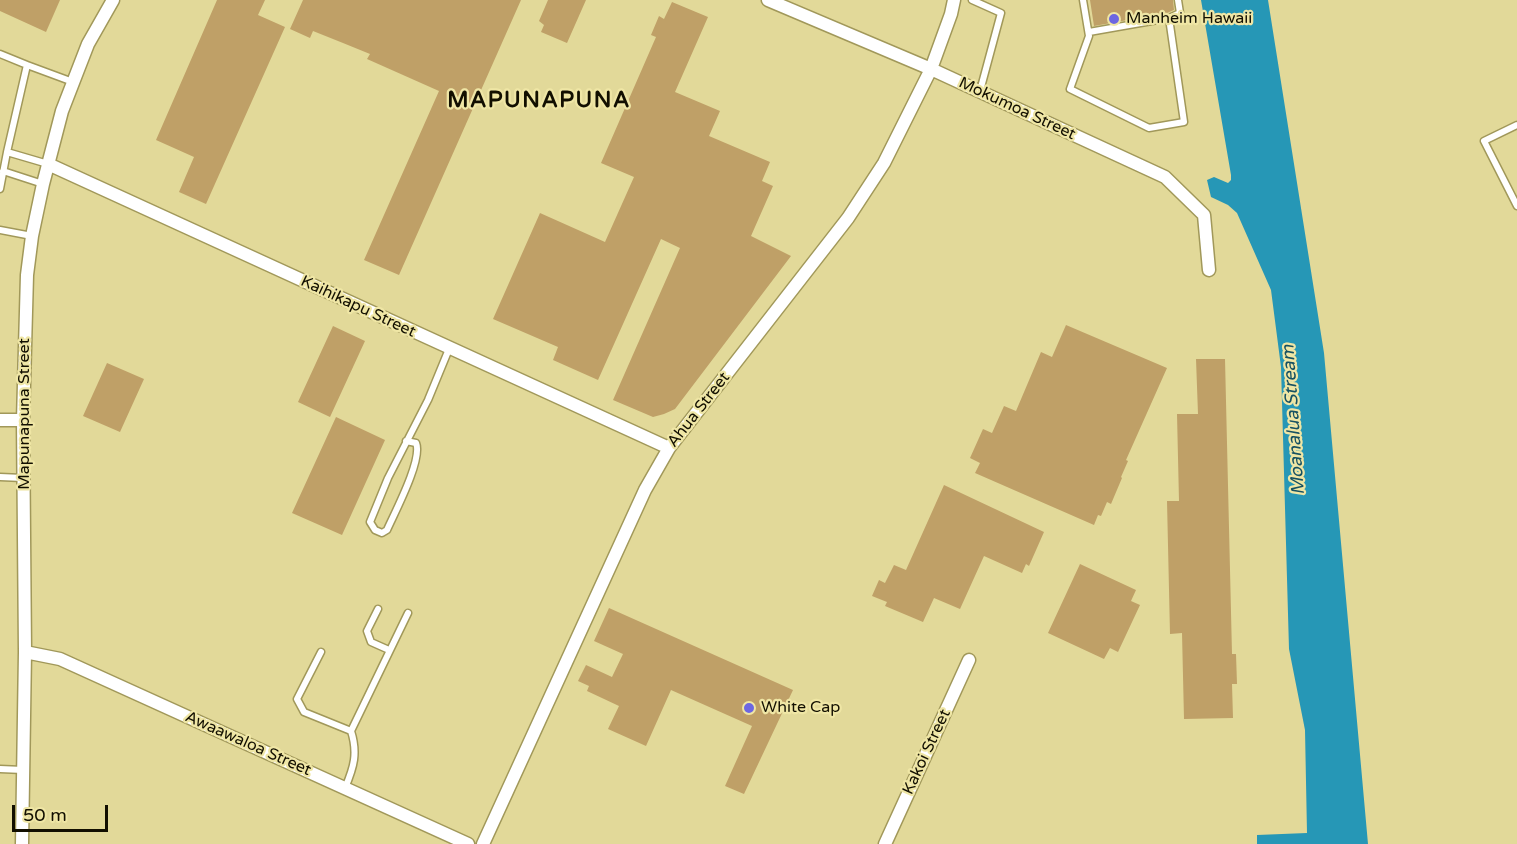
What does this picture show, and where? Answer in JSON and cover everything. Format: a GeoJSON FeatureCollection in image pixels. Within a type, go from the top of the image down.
{"type":"FeatureCollection","features":[{"type":"Feature","properties":{"kind":"street","name":"Mapunapuna Street"},"geometry":{"type":"LineString","coordinates":[[22,844],[25,652],[22,420],[27,275],[32,236],[62,111],[88,44],[113,0]]}},
{"type":"Feature","properties":{"kind":"street","name":"Mokumoa Street"},"geometry":{"type":"LineString","coordinates":[[768,0],[931,69],[1165,177],[1204,215],[1209,270]]}},
{"type":"Feature","properties":{"kind":"street","name":"Ahua Street"},"geometry":{"type":"LineString","coordinates":[[483,844],[645,490],[669,448],[848,218],[884,163],[931,69],[954,0]]}},
{"type":"Feature","properties":{"kind":"street","name":"Kaihikapu Street"},"geometry":{"type":"LineString","coordinates":[[48,164],[669,448]]}},
{"type":"Feature","properties":{"kind":"street"},"geometry":{"type":"LineString","coordinates":[[0,420],[22,420]]}},
{"type":"Feature","properties":{"kind":"street","name":"Awaawaloa Street"},"geometry":{"type":"LineString","coordinates":[[25,652],[60,659],[468,844]]}},
{"type":"Feature","properties":{"kind":"street","name":"Kakoi Street"},"geometry":{"type":"LineString","coordinates":[[885,844],[969,660]]}},
{"type":"Feature","properties":{"kind":"lane"},"geometry":{"type":"LineString","coordinates":[[972,0],[1001,13],[980,91]]}},
{"type":"Feature","properties":{"kind":"lane"},"geometry":{"type":"LineString","coordinates":[[1083,0],[1089,36],[1070,89],[1149,128],[1184,122],[1169,18]]}},
{"type":"Feature","properties":{"kind":"lane"},"geometry":{"type":"LineString","coordinates":[[1089,32],[1169,18],[1180,12],[1178,0]]}},
{"type":"Feature","properties":{"kind":"lane"},"geometry":{"type":"LineString","coordinates":[[0,54],[73,82]]}},
{"type":"Feature","properties":{"kind":"lane"},"geometry":{"type":"LineString","coordinates":[[0,189],[27,65]]}},
{"type":"Feature","properties":{"kind":"lane"},"geometry":{"type":"LineString","coordinates":[[1517,125],[1484,141],[1517,206]]}},
{"type":"Feature","properties":{"kind":"lane"},"geometry":{"type":"LineString","coordinates":[[7,152],[48,164]]}},
{"type":"Feature","properties":{"kind":"lane"},"geometry":{"type":"LineString","coordinates":[[3,171],[44,184]]}},
{"type":"Feature","properties":{"kind":"lane"},"geometry":{"type":"LineString","coordinates":[[0,230],[32,236]]}},
{"type":"Feature","properties":{"kind":"lane"},"geometry":{"type":"LineString","coordinates":[[406,441],[416,443],[418,448],[414,466],[387,530],[382,533],[375,530],[370,522],[388,478],[406,441],[428,400],[449,349]]}},
{"type":"Feature","properties":{"kind":"lane"},"geometry":{"type":"LineString","coordinates":[[0,477],[24,478]]}},
{"type":"Feature","properties":{"kind":"lane"},"geometry":{"type":"LineString","coordinates":[[378,609],[368,631],[371,642],[389,651]]}},
{"type":"Feature","properties":{"kind":"lane"},"geometry":{"type":"LineString","coordinates":[[345,788],[353,769],[356,745],[351,730],[408,614]]}},
{"type":"Feature","properties":{"kind":"lane"},"geometry":{"type":"LineString","coordinates":[[321,652],[297,699],[304,712],[351,730]]}},
{"type":"Feature","properties":{"kind":"lane"},"geometry":{"type":"LineString","coordinates":[[0,769],[23,770]]}},
{"type":"Feature","properties":{"kind":"water","name":"Moanalua Stream"},"geometry":{"type":"Polygon","coordinates":[[[1201,0],[1268,0],[1324,353],[1368,844],[1257,844],[1257,835],[1307,833],[1305,730],[1289,649],[1281,367],[1271,290],[1237,213],[1228,205],[1211,197],[1207,180],[1214,177],[1228,183],[1231,175],[1201,0]]]}},
{"type":"Feature","properties":{"kind":"building"},"geometry":{"type":"Polygon","coordinates":[[[0,0],[60,0],[46,32],[0,11],[0,0]]]}},
{"type":"Feature","properties":{"kind":"building"},"geometry":{"type":"Polygon","coordinates":[[[217,0],[265,0],[258,15],[285,27],[206,204],[179,192],[194,157],[156,140],[217,0]]]}},
{"type":"Feature","properties":{"kind":"building"},"geometry":{"type":"Polygon","coordinates":[[[303,0],[521,0],[399,275],[364,260],[439,91],[367,59],[370,54],[313,31],[310,38],[290,29],[303,0]]]}},
{"type":"Feature","properties":{"kind":"building"},"geometry":{"type":"Polygon","coordinates":[[[548,0],[586,0],[567,43],[541,32],[544,25],[539,21],[548,0]]]}},
{"type":"Feature","properties":{"kind":"building","name":"Manheim Hawaii"},"geometry":{"type":"Polygon","coordinates":[[[1090,0],[1173,0],[1174,10],[1094,26],[1090,0]]]}},
{"type":"Feature","properties":{"kind":"building"},"geometry":{"type":"Polygon","coordinates":[[[672,2],[708,17],[675,92],[720,111],[709,136],[770,162],[762,181],[773,186],[751,236],[791,256],[675,409],[653,417],[613,400],[680,248],[661,239],[598,380],[553,360],[558,347],[493,319],[540,213],[605,242],[634,177],[601,163],[656,37],[651,35],[659,16],[664,19],[672,2]]]}},
{"type":"Feature","properties":{"kind":"building"},"geometry":{"type":"Polygon","coordinates":[[[1066,325],[1167,368],[1126,460],[1128,461],[1111,504],[1107,502],[1094,525],[975,473],[980,463],[970,458],[983,429],[992,433],[1004,406],[1016,411],[1041,352],[1052,357],[1066,325]]]}},
{"type":"Feature","properties":{"kind":"building"},"geometry":{"type":"Polygon","coordinates":[[[333,326],[365,341],[330,417],[298,402],[333,326]]]}},
{"type":"Feature","properties":{"kind":"building"},"geometry":{"type":"Polygon","coordinates":[[[1196,359],[1225,359],[1232,654],[1236,654],[1237,684],[1232,684],[1233,718],[1184,719],[1182,633],[1170,634],[1167,501],[1179,501],[1177,414],[1198,414],[1196,359]]]}},
{"type":"Feature","properties":{"kind":"building"},"geometry":{"type":"Polygon","coordinates":[[[107,363],[144,379],[120,432],[83,416],[107,363]]]}},
{"type":"Feature","properties":{"kind":"building"},"geometry":{"type":"Polygon","coordinates":[[[336,417],[385,440],[342,535],[292,513],[336,417]]]}},
{"type":"Feature","properties":{"kind":"building"},"geometry":{"type":"Polygon","coordinates":[[[944,485],[1044,532],[1029,566],[1026,564],[1022,573],[984,556],[960,609],[934,598],[923,622],[885,606],[887,602],[872,596],[879,580],[885,583],[894,565],[906,570],[944,485]]]}},
{"type":"Feature","properties":{"kind":"building"},"geometry":{"type":"Polygon","coordinates":[[[1080,564],[1136,590],[1131,601],[1140,605],[1118,652],[1110,648],[1104,659],[1048,633],[1080,564]]]}},
{"type":"Feature","properties":{"kind":"building","name":"White Cap"},"geometry":{"type":"Polygon","coordinates":[[[609,608],[793,690],[744,794],[725,786],[752,726],[671,690],[646,746],[608,729],[619,706],[587,691],[589,686],[578,681],[586,665],[612,677],[623,654],[594,641],[609,608]]]}},
{"type":"Feature","properties":{"kind":"place","name":"Manheim Hawaii"},"geometry":{"type":"Point","coordinates":[1114,19]}},
{"type":"Feature","properties":{"kind":"place","name":"White Cap"},"geometry":{"type":"Point","coordinates":[749,708]}},
{"type":"Feature","properties":{"kind":"district","name":"MAPUNAPUNA"},"geometry":{"type":"Point","coordinates":[539,101]}}]}
